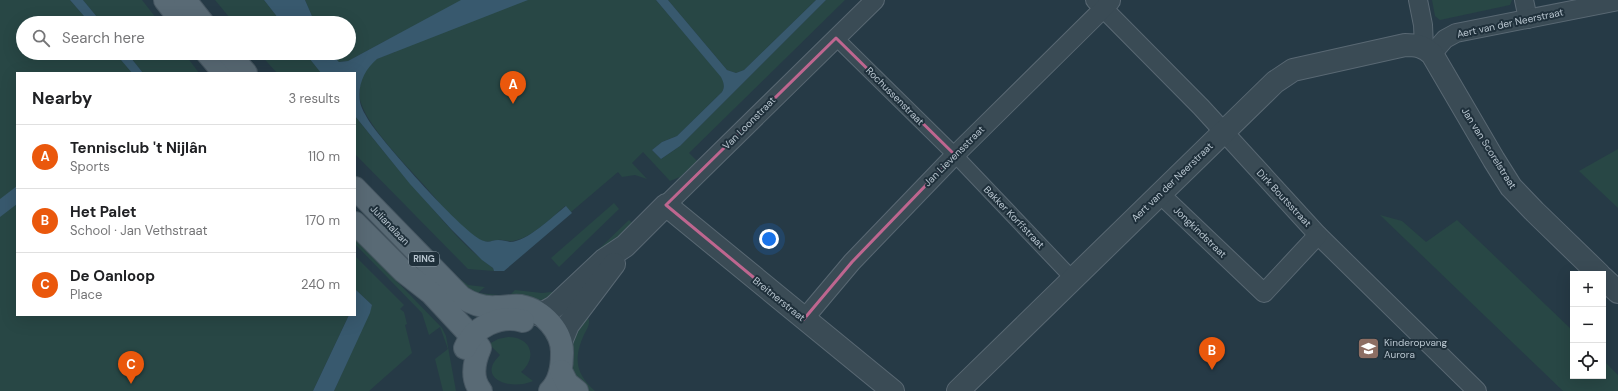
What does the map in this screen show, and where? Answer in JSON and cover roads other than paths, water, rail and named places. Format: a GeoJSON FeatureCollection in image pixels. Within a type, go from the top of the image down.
{"type":"FeatureCollection","features":[{"type":"Feature","properties":{"kind":"main road"},"geometry":{"type":"LineString","coordinates":[[165,0],[178,16]]}},
{"type":"Feature","properties":{"kind":"main road"},"geometry":{"type":"LineString","coordinates":[[185,0],[198,16]]}},
{"type":"Feature","properties":{"kind":"main road"},"geometry":{"type":"LineString","coordinates":[[213,60],[223,72]]}},
{"type":"Feature","properties":{"kind":"main road"},"geometry":{"type":"LineString","coordinates":[[234,60],[245,72]]}},
{"type":"Feature","properties":{"kind":"main road","name":"Julianalaan"},"geometry":{"type":"LineString","coordinates":[[356,189],[461,297],[482,306],[523,306],[530,318]]}},
{"type":"Feature","properties":{"kind":"main road","name":"RING"},"geometry":{"type":"LineString","coordinates":[[356,223],[403,271],[424,300],[454,334],[467,345],[480,348],[474,366],[474,377],[480,391]]}},
{"type":"Feature","properties":{"kind":"main road"},"geometry":{"type":"LineString","coordinates":[[464,391],[460,378],[460,366],[467,345],[489,324],[509,319],[530,318]]}},
{"type":"Feature","properties":{"kind":"main road","name":"RING"},"geometry":{"type":"LineString","coordinates":[[530,318],[554,328],[561,342],[562,351],[555,385]]}},
{"type":"Feature","properties":{"kind":"main road","name":"RING"},"geometry":{"type":"LineString","coordinates":[[530,318],[547,343],[548,361],[543,377],[555,385],[567,383],[577,391]]}},
{"type":"Feature","properties":{"kind":"street","name":"Van Loonstraat"},"geometry":{"type":"LineString","coordinates":[[530,318],[554,307],[604,260],[625,246],[875,0]]}},
{"type":"Feature","properties":{"kind":"street","name":"Jan van Scorelstraat"},"geometry":{"type":"LineString","coordinates":[[1418,0],[1428,51],[1511,187],[1596,271]]}},
{"type":"Feature","properties":{"kind":"street"},"geometry":{"type":"LineString","coordinates":[[1524,0],[1528,19]]}},
{"type":"Feature","properties":{"kind":"street","name":"Aert van der Neerstraat"},"geometry":{"type":"LineString","coordinates":[[958,391],[1275,82],[1293,70],[1405,45],[1414,45],[1428,51],[1456,33],[1618,1]]}},
{"type":"Feature","properties":{"kind":"street","name":"Dirk Boutsstraat"},"geometry":{"type":"LineString","coordinates":[[1103,3],[1202,107],[1223,132],[1318,235],[1477,391]]}},
{"type":"Feature","properties":{"kind":"street","name":"Jan Lievensstraat"},"geometry":{"type":"LineString","coordinates":[[804,319],[852,262],[1103,3]]}},
{"type":"Feature","properties":{"kind":"street","name":"Rochussenstraat"},"geometry":{"type":"LineString","coordinates":[[836,38],[955,155]]}},
{"type":"Feature","properties":{"kind":"street","name":"Bakker Korffstraat"},"geometry":{"type":"LineString","coordinates":[[955,155],[1073,279]]}},
{"type":"Feature","properties":{"kind":"street","name":"Jongkindstraat"},"geometry":{"type":"LineString","coordinates":[[1160,194],[1264,293],[1318,235]]}},
{"type":"Feature","properties":{"kind":"street","name":"Breitnerstraat"},"geometry":{"type":"LineString","coordinates":[[666,205],[893,391]]}},
{"type":"Feature","properties":{"kind":"street","name":"Van Loonstraat"},"geometry":{"type":"LineString","coordinates":[[561,342],[568,325],[611,270],[625,246]]}},
{"type":"Feature","properties":{"kind":"street"},"geometry":{"type":"LineString","coordinates":[[1606,281],[1618,292]]}},
{"type":"Feature","properties":{"kind":"water"},"geometry":{"type":"Polygon","coordinates":[[[70,0],[83,0],[96,16],[84,16],[70,0]]]}},
{"type":"Feature","properties":{"kind":"water"},"geometry":{"type":"Polygon","coordinates":[[[264,0],[305,0],[312,16],[277,16],[264,0]]]}},
{"type":"Feature","properties":{"kind":"water"},"geometry":{"type":"Polygon","coordinates":[[[461,0],[528,0],[377,59],[363,78],[359,96],[360,102],[369,121],[424,187],[460,223],[484,241],[517,241],[532,233],[566,206],[572,213],[504,271],[494,271],[493,268],[482,260],[451,229],[410,184],[356,117],[356,72],[320,72],[311,60],[337,60],[339,62],[356,60],[356,57],[461,0]]]}},
{"type":"Feature","properties":{"kind":"water"},"geometry":{"type":"Polygon","coordinates":[[[656,0],[668,0],[727,70],[736,73],[744,70],[816,0],[826,0],[680,146],[661,159],[652,150],[662,142],[677,136],[722,92],[724,85],[721,77],[656,0]]]}},
{"type":"Feature","properties":{"kind":"water"},"geometry":{"type":"Polygon","coordinates":[[[121,60],[133,60],[142,72],[131,72],[121,60]]]}},
{"type":"Feature","properties":{"kind":"water"},"geometry":{"type":"Polygon","coordinates":[[[16,187],[16,205],[0,217],[0,199],[16,187]]]}},
{"type":"Feature","properties":{"kind":"water"},"geometry":{"type":"Polygon","coordinates":[[[356,290],[372,305],[370,313],[334,391],[313,391],[349,316],[356,316],[356,290]]]}},
{"type":"Feature","properties":{"kind":"place","name":"Tennisclub 't Nijlân"},"geometry":{"type":"Point","coordinates":[513,104]}},
{"type":"Feature","properties":{"kind":"place","name":"Kinderopvang Aurora"},"geometry":{"type":"Point","coordinates":[1368,348]}},
{"type":"Feature","properties":{"kind":"place","name":"Het Palet"},"geometry":{"type":"Point","coordinates":[1212,370]}},
{"type":"Feature","properties":{"kind":"place","name":"De Oanloop"},"geometry":{"type":"Point","coordinates":[131,384]}}]}
